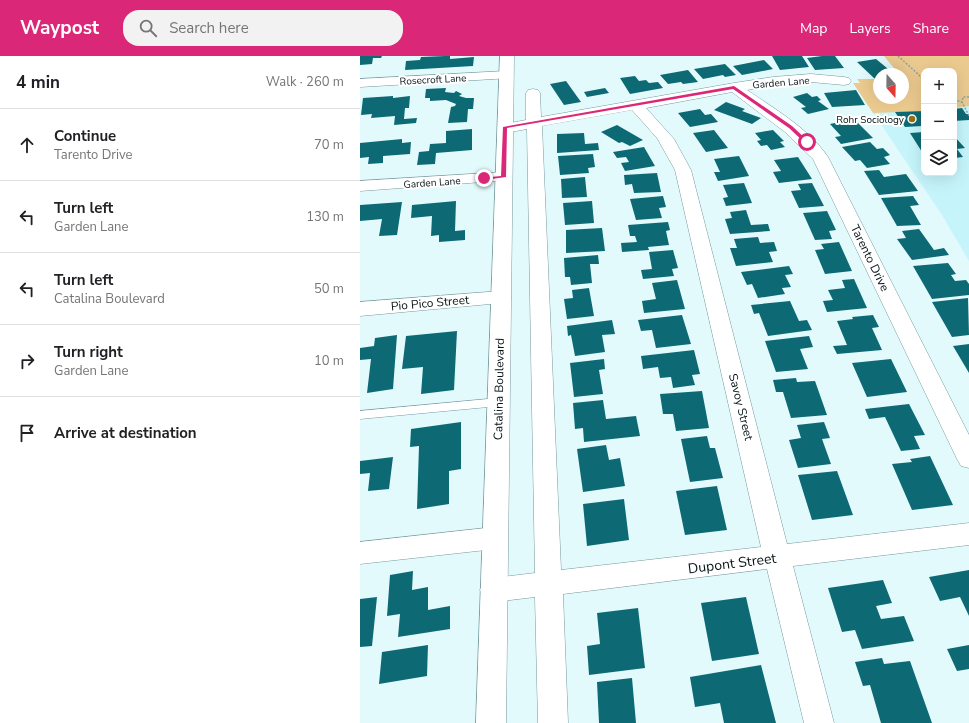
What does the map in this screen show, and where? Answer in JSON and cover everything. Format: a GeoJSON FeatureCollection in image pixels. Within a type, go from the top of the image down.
{"type":"FeatureCollection","features":[{"type":"Feature","properties":{"kind":"street","name":"Rosecroft Lane"},"geometry":{"type":"LineString","coordinates":[[360,84],[506,66]]}},
{"type":"Feature","properties":{"kind":"street","name":"Catalina Boulevard"},"geometry":{"type":"LineString","coordinates":[[488,723],[494,590],[506,66]]}},
{"type":"Feature","properties":{"kind":"street","name":"Garden Lane"},"geometry":{"type":"LineString","coordinates":[[505,128],[773,81],[811,78],[844,81]]}},
{"type":"Feature","properties":{"kind":"street","name":"Tarento Drive"},"geometry":{"type":"LineString","coordinates":[[734,87],[790,127],[807,142],[820,157],[969,459]]}},
{"type":"Feature","properties":{"kind":"street"},"geometry":{"type":"LineString","coordinates":[[533,93],[554,723]]}},
{"type":"Feature","properties":{"kind":"street","name":"Savoy Street"},"geometry":{"type":"LineString","coordinates":[[635,105],[666,137],[674,149],[683,170],[819,723]]}},
{"type":"Feature","properties":{"kind":"street","name":"Garden Lane"},"geometry":{"type":"LineString","coordinates":[[360,186],[504,177]]}},
{"type":"Feature","properties":{"kind":"street","name":"Pio Pico Street"},"geometry":{"type":"LineString","coordinates":[[360,309],[501,297]]}},
{"type":"Feature","properties":{"kind":"street","name":"Dupont Street"},"geometry":{"type":"LineString","coordinates":[[494,590],[969,534]]}},
{"type":"Feature","properties":{"kind":"street"},"geometry":{"type":"LineString","coordinates":[[360,553],[495,538]]}},
{"type":"Feature","properties":{"kind":"lane"},"geometry":{"type":"LineString","coordinates":[[360,415],[499,402]]}},
{"type":"Feature","properties":{"kind":"path"},"geometry":{"type":"LineString","coordinates":[[898,56],[903,62],[912,67],[921,78]]}},
{"type":"Feature","properties":{"kind":"path"},"geometry":{"type":"LineString","coordinates":[[969,97],[963,97],[962,102],[969,116]]}},
{"type":"Feature","properties":{"kind":"path"},"geometry":{"type":"LineString","coordinates":[[957,101],[962,102]]}},
{"type":"Feature","properties":{"kind":"shaded area"},"geometry":{"type":"Polygon","coordinates":[[[884,56],[969,56],[969,261],[942,215],[853,83],[873,95],[873,104],[909,104],[909,68],[894,68],[884,56]]]}},
{"type":"Feature","properties":{"kind":"shaded area"},"geometry":{"type":"Polygon","coordinates":[[[884,56],[969,56],[969,106],[957,108],[957,68],[921,68],[921,111],[873,113],[853,83],[860,83],[857,79],[873,79],[873,104],[909,104],[909,68],[894,68],[884,56]]]}},
{"type":"Feature","properties":{"kind":"building"},"geometry":{"type":"Polygon","coordinates":[[[360,56],[382,56],[381,58],[373,58],[372,64],[360,65],[360,56]]]}},
{"type":"Feature","properties":{"kind":"building"},"geometry":{"type":"Polygon","coordinates":[[[450,56],[450,59],[474,57],[473,66],[405,70],[406,61],[420,60],[421,57],[450,56]]]}},
{"type":"Feature","properties":{"kind":"building"},"geometry":{"type":"Polygon","coordinates":[[[772,56],[802,56],[809,67],[780,70],[772,56]]]}},
{"type":"Feature","properties":{"kind":"building"},"geometry":{"type":"Polygon","coordinates":[[[835,56],[844,68],[815,70],[807,58],[835,56]]]}},
{"type":"Feature","properties":{"kind":"building"},"geometry":{"type":"Polygon","coordinates":[[[876,59],[887,68],[873,68],[873,77],[857,62],[876,59]]]}},
{"type":"Feature","properties":{"kind":"building"},"geometry":{"type":"Polygon","coordinates":[[[764,60],[773,69],[742,75],[733,66],[764,60]]]}},
{"type":"Feature","properties":{"kind":"building"},"geometry":{"type":"Polygon","coordinates":[[[725,64],[736,75],[725,77],[723,75],[703,79],[694,69],[725,64]]]}},
{"type":"Feature","properties":{"kind":"building"},"geometry":{"type":"Polygon","coordinates":[[[688,70],[698,82],[668,84],[660,75],[688,70]]]}},
{"type":"Feature","properties":{"kind":"building"},"geometry":{"type":"Polygon","coordinates":[[[635,76],[639,81],[646,80],[649,83],[658,82],[663,88],[630,94],[620,78],[635,76]]]}},
{"type":"Feature","properties":{"kind":"building"},"geometry":{"type":"Polygon","coordinates":[[[566,81],[581,102],[564,105],[550,84],[566,81]]]}},
{"type":"Feature","properties":{"kind":"building"},"geometry":{"type":"Polygon","coordinates":[[[446,88],[445,92],[454,93],[456,91],[462,94],[459,96],[474,98],[473,109],[468,109],[467,122],[448,123],[451,107],[455,106],[456,104],[446,100],[430,101],[430,98],[425,98],[426,89],[446,88]]]}},
{"type":"Feature","properties":{"kind":"building"},"geometry":{"type":"Polygon","coordinates":[[[605,88],[609,93],[587,97],[584,92],[605,88]]]}},
{"type":"Feature","properties":{"kind":"building"},"geometry":{"type":"Polygon","coordinates":[[[856,90],[865,105],[832,107],[824,93],[856,90]]]}},
{"type":"Feature","properties":{"kind":"building"},"geometry":{"type":"Polygon","coordinates":[[[807,93],[812,97],[817,96],[821,100],[818,101],[829,109],[808,114],[801,108],[806,107],[793,97],[807,93]]]}},
{"type":"Feature","properties":{"kind":"building"},"geometry":{"type":"Polygon","coordinates":[[[393,96],[393,98],[410,96],[409,108],[405,108],[404,119],[417,118],[416,123],[394,125],[395,116],[371,118],[372,114],[361,115],[363,98],[393,96]]]}},
{"type":"Feature","properties":{"kind":"building"},"geometry":{"type":"Polygon","coordinates":[[[726,102],[745,109],[742,111],[761,118],[752,124],[714,110],[726,102]]]}},
{"type":"Feature","properties":{"kind":"building"},"geometry":{"type":"Polygon","coordinates":[[[962,108],[966,114],[969,114],[969,120],[957,121],[957,109],[962,108]]]}},
{"type":"Feature","properties":{"kind":"building"},"geometry":{"type":"Polygon","coordinates":[[[700,109],[705,115],[711,114],[718,122],[690,127],[678,113],[700,109]]]}},
{"type":"Feature","properties":{"kind":"building","name":"Rohr Sociology"},"geometry":{"type":"Polygon","coordinates":[[[921,111],[921,126],[905,127],[895,112],[921,111]]]}},
{"type":"Feature","properties":{"kind":"building"},"geometry":{"type":"Polygon","coordinates":[[[854,119],[873,138],[841,144],[835,137],[841,136],[830,124],[854,119]]]}},
{"type":"Feature","properties":{"kind":"building"},"geometry":{"type":"Polygon","coordinates":[[[617,125],[643,140],[630,146],[622,142],[619,143],[601,132],[617,125]]]}},
{"type":"Feature","properties":{"kind":"building"},"geometry":{"type":"Polygon","coordinates":[[[472,129],[472,150],[436,153],[435,164],[417,165],[419,152],[429,151],[430,144],[446,143],[446,131],[472,129]]]}},
{"type":"Feature","properties":{"kind":"building"},"geometry":{"type":"Polygon","coordinates":[[[714,130],[728,148],[706,152],[693,133],[714,130]]]}},
{"type":"Feature","properties":{"kind":"building"},"geometry":{"type":"Polygon","coordinates":[[[773,130],[784,141],[780,142],[785,147],[771,150],[767,145],[761,146],[757,141],[761,140],[755,133],[773,130]]]}},
{"type":"Feature","properties":{"kind":"building","name":"Rohr Sociology"},"geometry":{"type":"Polygon","coordinates":[[[921,132],[921,150],[910,133],[921,132]]]}},
{"type":"Feature","properties":{"kind":"building"},"geometry":{"type":"Polygon","coordinates":[[[584,133],[585,144],[598,143],[599,150],[557,153],[557,134],[584,133]]]}},
{"type":"Feature","properties":{"kind":"building"},"geometry":{"type":"Polygon","coordinates":[[[402,139],[402,143],[411,142],[410,154],[383,156],[383,163],[368,164],[369,157],[360,158],[360,143],[402,139]]]}},
{"type":"Feature","properties":{"kind":"building"},"geometry":{"type":"Polygon","coordinates":[[[957,139],[965,148],[957,149],[957,139]]]}},
{"type":"Feature","properties":{"kind":"building"},"geometry":{"type":"Polygon","coordinates":[[[870,142],[877,149],[883,148],[890,155],[884,157],[890,164],[867,168],[860,160],[855,161],[842,147],[870,142]]]}},
{"type":"Feature","properties":{"kind":"building"},"geometry":{"type":"Polygon","coordinates":[[[644,147],[655,166],[625,171],[621,163],[629,162],[626,157],[617,158],[613,152],[644,147]]]}},
{"type":"Feature","properties":{"kind":"building"},"geometry":{"type":"Polygon","coordinates":[[[957,149],[963,157],[957,158],[957,149]]]}},
{"type":"Feature","properties":{"kind":"building"},"geometry":{"type":"Polygon","coordinates":[[[593,154],[595,167],[588,168],[589,173],[560,175],[558,156],[593,154]]]}},
{"type":"Feature","properties":{"kind":"building"},"geometry":{"type":"Polygon","coordinates":[[[739,156],[749,176],[718,181],[714,172],[720,172],[714,159],[739,156]]]}},
{"type":"Feature","properties":{"kind":"building"},"geometry":{"type":"Polygon","coordinates":[[[798,157],[812,179],[779,183],[773,172],[781,171],[774,160],[798,157]]]}},
{"type":"Feature","properties":{"kind":"building"},"geometry":{"type":"Polygon","coordinates":[[[879,170],[884,177],[906,174],[918,191],[879,195],[864,171],[879,170]]]}},
{"type":"Feature","properties":{"kind":"building"},"geometry":{"type":"Polygon","coordinates":[[[657,173],[661,192],[634,193],[632,184],[625,185],[624,175],[657,173]]]}},
{"type":"Feature","properties":{"kind":"building"},"geometry":{"type":"Polygon","coordinates":[[[585,177],[587,197],[562,198],[561,179],[585,177]]]}},
{"type":"Feature","properties":{"kind":"building"},"geometry":{"type":"Polygon","coordinates":[[[744,183],[752,203],[726,206],[723,198],[728,197],[723,185],[744,183]]]}},
{"type":"Feature","properties":{"kind":"building"},"geometry":{"type":"Polygon","coordinates":[[[812,183],[824,206],[799,208],[791,191],[801,190],[798,184],[812,183]]]}},
{"type":"Feature","properties":{"kind":"building"},"geometry":{"type":"Polygon","coordinates":[[[663,196],[666,207],[659,208],[662,218],[636,220],[630,199],[663,196]]]}},
{"type":"Feature","properties":{"kind":"building"},"geometry":{"type":"Polygon","coordinates":[[[913,196],[919,205],[910,206],[921,225],[897,226],[881,198],[913,196]]]}},
{"type":"Feature","properties":{"kind":"building"},"geometry":{"type":"Polygon","coordinates":[[[456,201],[455,231],[465,230],[465,240],[439,242],[439,235],[431,236],[432,216],[411,218],[412,205],[456,201]]]}},
{"type":"Feature","properties":{"kind":"building"},"geometry":{"type":"Polygon","coordinates":[[[592,201],[594,223],[565,225],[563,203],[592,201]]]}},
{"type":"Feature","properties":{"kind":"building"},"geometry":{"type":"Polygon","coordinates":[[[402,202],[397,235],[379,236],[382,219],[360,221],[360,205],[402,202]]]}},
{"type":"Feature","properties":{"kind":"building"},"geometry":{"type":"Polygon","coordinates":[[[746,210],[751,225],[768,224],[770,231],[730,234],[725,219],[732,218],[730,212],[746,210]]]}},
{"type":"Feature","properties":{"kind":"building"},"geometry":{"type":"Polygon","coordinates":[[[827,211],[836,230],[829,231],[832,239],[815,240],[803,213],[827,211]]]}},
{"type":"Feature","properties":{"kind":"building"},"geometry":{"type":"Polygon","coordinates":[[[668,222],[670,230],[666,231],[669,245],[648,247],[649,250],[622,252],[621,243],[637,242],[635,236],[630,236],[628,225],[668,222]]]}},
{"type":"Feature","properties":{"kind":"building"},"geometry":{"type":"Polygon","coordinates":[[[602,228],[605,251],[566,253],[566,230],[602,228]]]}},
{"type":"Feature","properties":{"kind":"building"},"geometry":{"type":"Polygon","coordinates":[[[919,229],[934,250],[944,248],[949,255],[912,260],[897,239],[906,238],[902,231],[919,229]]]}},
{"type":"Feature","properties":{"kind":"building"},"geometry":{"type":"Polygon","coordinates":[[[758,237],[760,243],[774,242],[777,251],[769,252],[773,262],[736,266],[730,248],[737,248],[734,239],[758,237]]]}},
{"type":"Feature","properties":{"kind":"building"},"geometry":{"type":"Polygon","coordinates":[[[839,242],[852,271],[825,274],[815,250],[824,249],[821,244],[839,242]]]}},
{"type":"Feature","properties":{"kind":"building"},"geometry":{"type":"Polygon","coordinates":[[[673,250],[678,268],[672,269],[674,276],[643,279],[641,270],[652,269],[649,252],[673,250]]]}},
{"type":"Feature","properties":{"kind":"building"},"geometry":{"type":"Polygon","coordinates":[[[598,255],[599,264],[590,264],[592,283],[571,285],[570,277],[565,277],[564,258],[598,255]]]}},
{"type":"Feature","properties":{"kind":"building"},"geometry":{"type":"Polygon","coordinates":[[[948,263],[956,274],[951,275],[955,281],[966,280],[969,284],[969,295],[932,299],[913,266],[948,263]]]}},
{"type":"Feature","properties":{"kind":"building"},"geometry":{"type":"Polygon","coordinates":[[[789,266],[793,274],[785,275],[791,287],[782,288],[785,294],[758,298],[752,284],[747,285],[741,272],[789,266]]]}},
{"type":"Feature","properties":{"kind":"building"},"geometry":{"type":"Polygon","coordinates":[[[854,279],[867,308],[827,312],[823,301],[833,300],[828,290],[845,288],[842,280],[854,279]]]}},
{"type":"Feature","properties":{"kind":"building"},"geometry":{"type":"Polygon","coordinates":[[[677,280],[685,309],[644,313],[642,301],[656,299],[652,283],[677,280]]]}},
{"type":"Feature","properties":{"kind":"building"},"geometry":{"type":"Polygon","coordinates":[[[589,288],[594,316],[567,319],[564,299],[573,298],[572,290],[589,288]]]}},
{"type":"Feature","properties":{"kind":"building"},"geometry":{"type":"Polygon","coordinates":[[[968,298],[969,335],[952,337],[932,302],[968,298]]]}},
{"type":"Feature","properties":{"kind":"building"},"geometry":{"type":"Polygon","coordinates":[[[790,301],[799,321],[807,320],[812,330],[768,336],[759,313],[754,314],[751,305],[790,301]]]}},
{"type":"Feature","properties":{"kind":"building"},"geometry":{"type":"Polygon","coordinates":[[[682,315],[691,344],[656,348],[652,330],[641,331],[638,320],[682,315]]]}},
{"type":"Feature","properties":{"kind":"building"},"geometry":{"type":"Polygon","coordinates":[[[873,315],[879,327],[872,328],[882,350],[837,354],[833,346],[847,345],[837,321],[853,319],[852,317],[873,315]]]}},
{"type":"Feature","properties":{"kind":"building"},"geometry":{"type":"Polygon","coordinates":[[[612,320],[615,334],[602,335],[605,352],[575,356],[571,335],[568,336],[567,326],[612,320]]]}},
{"type":"Feature","properties":{"kind":"building"},"geometry":{"type":"Polygon","coordinates":[[[457,331],[454,390],[421,394],[423,367],[402,369],[406,336],[457,331]]]}},
{"type":"Feature","properties":{"kind":"building"},"geometry":{"type":"Polygon","coordinates":[[[397,335],[393,389],[367,393],[371,359],[360,360],[360,348],[374,346],[375,338],[397,335]]]}},
{"type":"Feature","properties":{"kind":"building"},"geometry":{"type":"Polygon","coordinates":[[[809,336],[813,347],[800,349],[808,369],[776,372],[765,341],[809,336]]]}},
{"type":"Feature","properties":{"kind":"building"},"geometry":{"type":"Polygon","coordinates":[[[969,344],[969,373],[953,346],[969,344]]]}},
{"type":"Feature","properties":{"kind":"building"},"geometry":{"type":"Polygon","coordinates":[[[694,350],[700,374],[692,375],[695,385],[673,388],[671,377],[660,378],[658,367],[643,369],[641,356],[694,350]]]}},
{"type":"Feature","properties":{"kind":"building"},"geometry":{"type":"Polygon","coordinates":[[[604,359],[605,369],[599,370],[603,394],[574,397],[570,363],[604,359]]]}},
{"type":"Feature","properties":{"kind":"building"},"geometry":{"type":"Polygon","coordinates":[[[891,359],[907,392],[867,397],[852,363],[891,359]]]}},
{"type":"Feature","properties":{"kind":"building"},"geometry":{"type":"Polygon","coordinates":[[[796,378],[797,382],[815,381],[827,415],[791,418],[783,392],[776,392],[773,380],[796,378]]]}},
{"type":"Feature","properties":{"kind":"building"},"geometry":{"type":"Polygon","coordinates":[[[702,391],[709,428],[676,431],[673,414],[663,414],[660,394],[702,391]]]}},
{"type":"Feature","properties":{"kind":"building"},"geometry":{"type":"Polygon","coordinates":[[[603,400],[606,419],[636,416],[640,436],[584,442],[583,428],[575,429],[573,403],[603,400]]]}},
{"type":"Feature","properties":{"kind":"building"},"geometry":{"type":"Polygon","coordinates":[[[909,404],[925,435],[914,436],[920,449],[901,451],[885,417],[869,419],[865,409],[909,404]]]}},
{"type":"Feature","properties":{"kind":"building"},"geometry":{"type":"Polygon","coordinates":[[[461,422],[461,469],[449,471],[449,504],[417,509],[419,446],[410,447],[411,429],[461,422]]]}},
{"type":"Feature","properties":{"kind":"building"},"geometry":{"type":"Polygon","coordinates":[[[824,422],[830,438],[822,439],[831,464],[798,468],[789,440],[801,438],[797,425],[824,422]]]}},
{"type":"Feature","properties":{"kind":"building"},"geometry":{"type":"Polygon","coordinates":[[[707,436],[710,448],[715,448],[723,478],[690,482],[681,439],[707,436]]]}},
{"type":"Feature","properties":{"kind":"building"},"geometry":{"type":"Polygon","coordinates":[[[606,445],[609,460],[620,458],[625,486],[583,492],[577,449],[606,445]]]}},
{"type":"Feature","properties":{"kind":"building"},"geometry":{"type":"Polygon","coordinates":[[[930,456],[953,505],[912,510],[892,464],[912,462],[910,459],[930,456]]]}},
{"type":"Feature","properties":{"kind":"building"},"geometry":{"type":"Polygon","coordinates":[[[393,457],[389,489],[368,491],[370,473],[360,474],[360,461],[393,457]]]}},
{"type":"Feature","properties":{"kind":"building"},"geometry":{"type":"Polygon","coordinates":[[[837,471],[853,515],[812,520],[798,475],[837,471]]]}},
{"type":"Feature","properties":{"kind":"building"},"geometry":{"type":"Polygon","coordinates":[[[717,486],[727,530],[685,535],[676,491],[717,486]]]}},
{"type":"Feature","properties":{"kind":"building"},"geometry":{"type":"Polygon","coordinates":[[[624,499],[629,540],[587,546],[583,504],[624,499]]]}},
{"type":"Feature","properties":{"kind":"building"},"geometry":{"type":"Polygon","coordinates":[[[969,570],[969,616],[960,597],[940,601],[929,577],[969,570]]]}},
{"type":"Feature","properties":{"kind":"building"},"geometry":{"type":"Polygon","coordinates":[[[413,571],[412,590],[428,587],[428,610],[450,606],[450,629],[398,637],[400,614],[387,616],[390,575],[413,571]]]}},
{"type":"Feature","properties":{"kind":"building"},"geometry":{"type":"Polygon","coordinates":[[[883,580],[892,603],[876,606],[881,619],[904,616],[914,641],[862,649],[855,630],[842,632],[828,588],[883,580]]]}},
{"type":"Feature","properties":{"kind":"building"},"geometry":{"type":"Polygon","coordinates":[[[377,597],[372,646],[360,647],[360,599],[377,597]]]}},
{"type":"Feature","properties":{"kind":"building"},"geometry":{"type":"Polygon","coordinates":[[[746,597],[759,654],[712,661],[701,603],[746,597]]]}},
{"type":"Feature","properties":{"kind":"building"},"geometry":{"type":"Polygon","coordinates":[[[638,608],[645,668],[589,675],[587,646],[600,644],[597,613],[638,608]]]}},
{"type":"Feature","properties":{"kind":"building"},"geometry":{"type":"Polygon","coordinates":[[[428,645],[427,676],[379,684],[382,652],[428,645]]]}},
{"type":"Feature","properties":{"kind":"building"},"geometry":{"type":"Polygon","coordinates":[[[969,645],[969,669],[957,671],[947,649],[969,645]]]}},
{"type":"Feature","properties":{"kind":"building"},"geometry":{"type":"Polygon","coordinates":[[[882,658],[884,664],[910,661],[932,723],[881,723],[870,685],[863,686],[855,662],[882,658]]]}},
{"type":"Feature","properties":{"kind":"building"},"geometry":{"type":"Polygon","coordinates":[[[761,665],[776,723],[724,723],[720,703],[695,707],[690,677],[761,665]]]}},
{"type":"Feature","properties":{"kind":"building"},"geometry":{"type":"Polygon","coordinates":[[[632,678],[636,723],[599,723],[597,682],[632,678]]]}},
{"type":"Feature","properties":{"kind":"place","name":"Rohr Sociology"},"geometry":{"type":"Point","coordinates":[912,119]}},
{"type":"Feature","properties":{"kind":"route"},"geometry":{"type":"LineString","coordinates":[[484,178],[504,177],[505,128],[734,87],[790,127],[807,142]]}}]}
